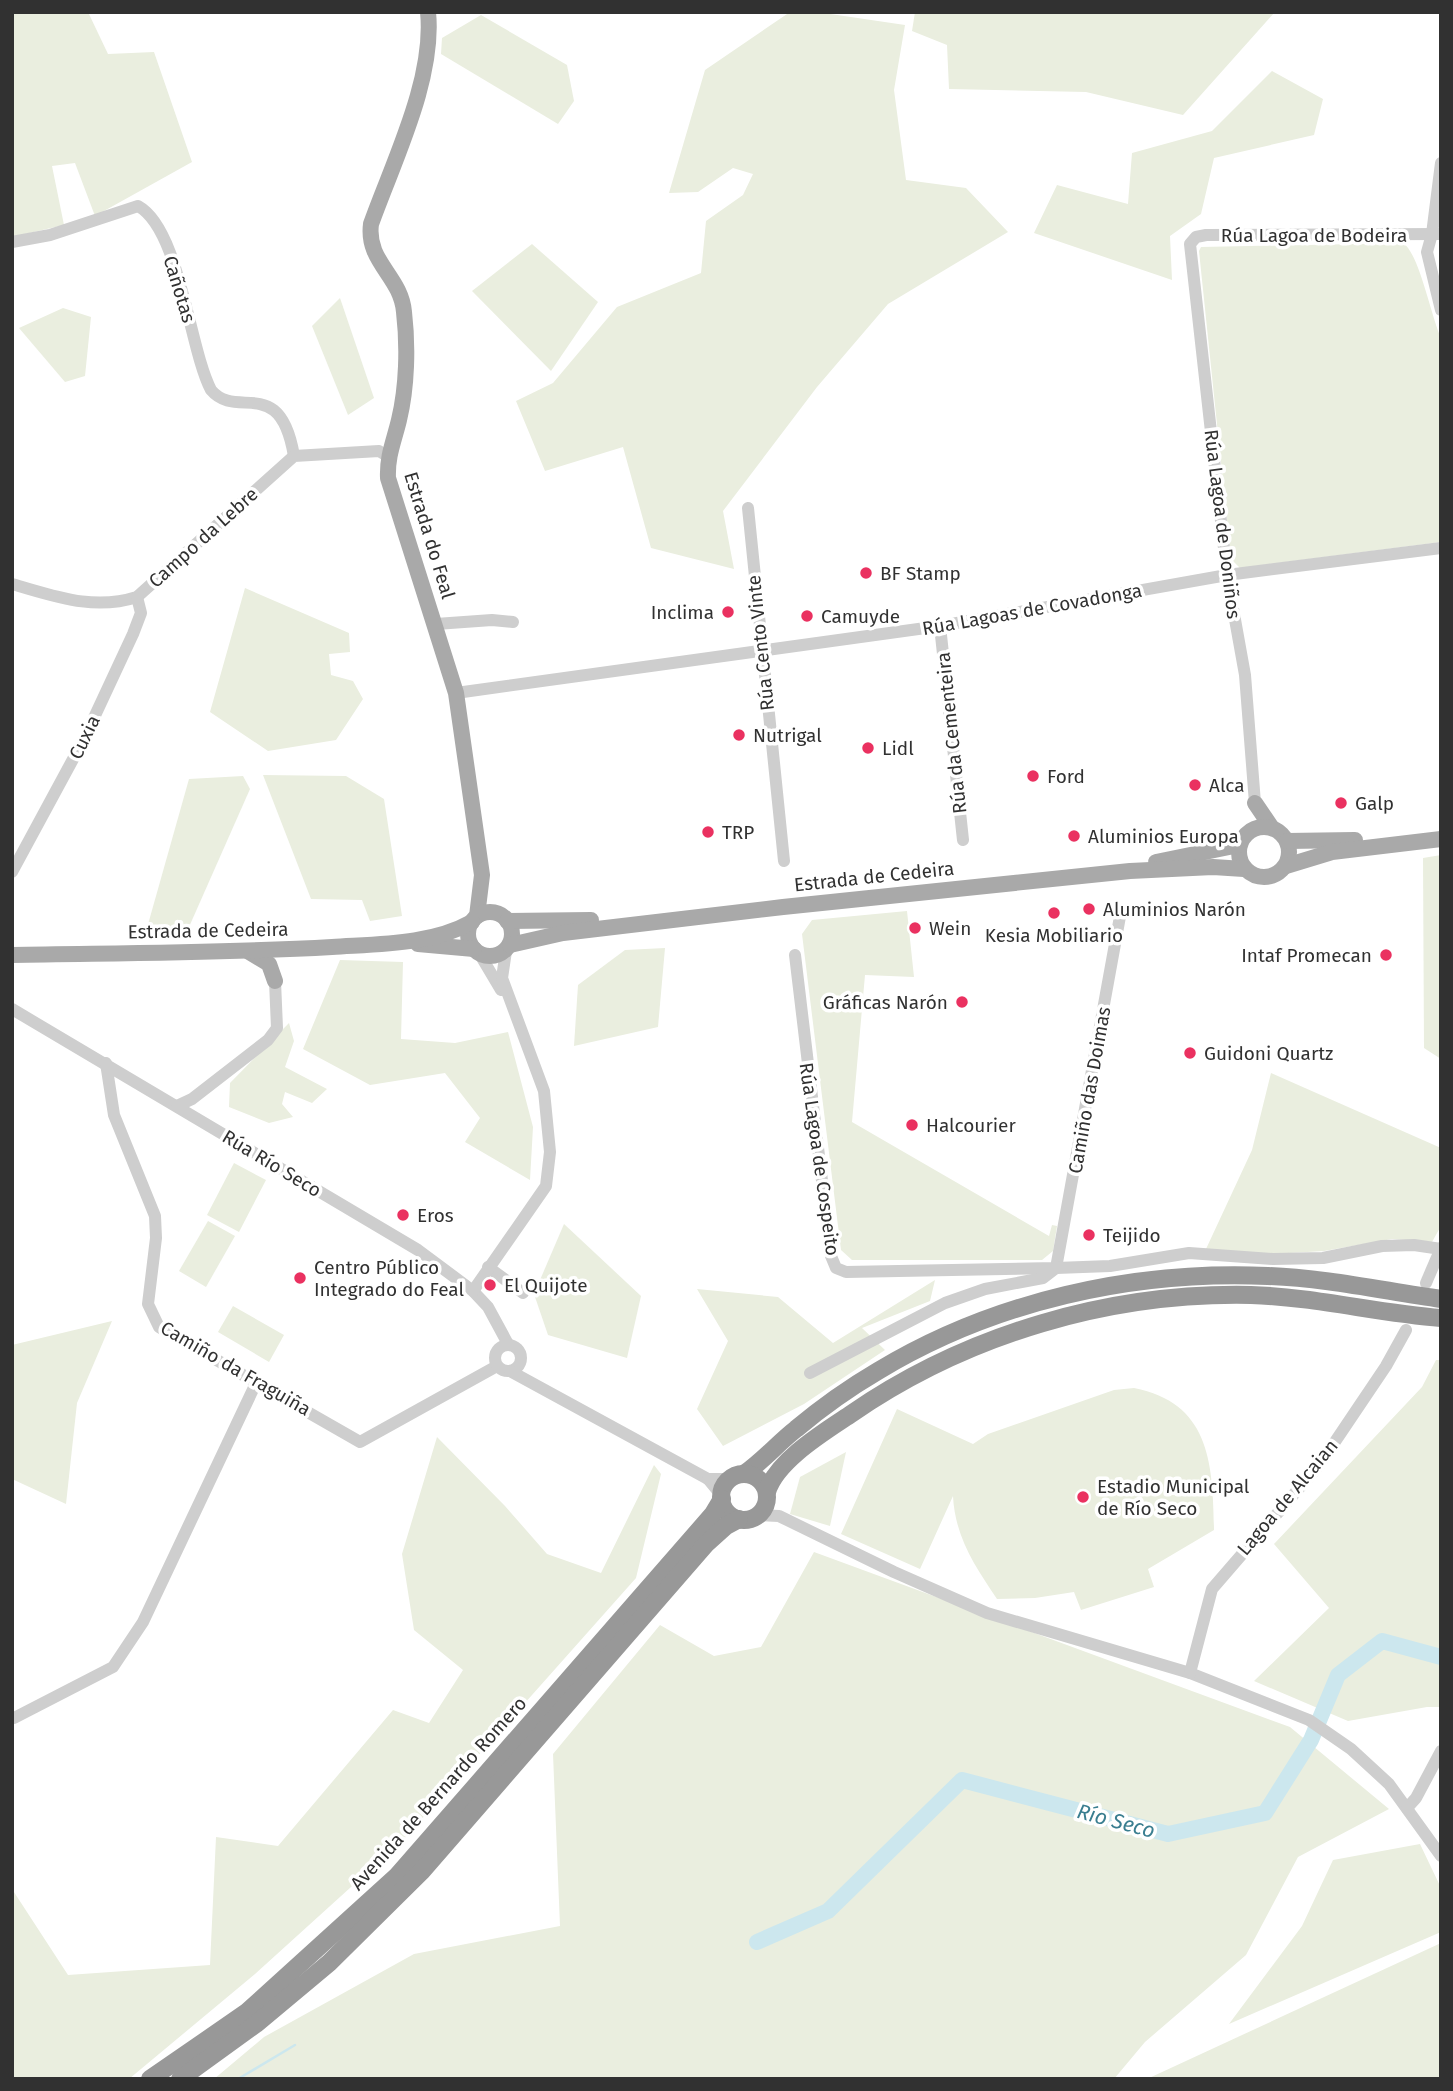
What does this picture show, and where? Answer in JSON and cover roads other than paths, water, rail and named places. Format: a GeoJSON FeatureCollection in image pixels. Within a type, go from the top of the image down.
{"type":"FeatureCollection","features":[{"type":"Feature","properties":{"kind":"highway"},"geometry":{"type":"LineString","coordinates":[[1441,1299],[1268,1276],[1204,1275],[1143,1280],[1084,1290],[978,1322],[878,1371],[796,1429],[737,1477],[722,1498],[727,1512],[739,1519],[764,1502],[777,1472],[816,1438],[907,1378],[974,1347],[1076,1314],[1191,1296],[1252,1295],[1315,1300],[1441,1318]]}},
{"type":"Feature","properties":{"kind":"highway"},"geometry":{"type":"LineString","coordinates":[[737,1477],[761,1481],[764,1502]]}},
{"type":"Feature","properties":{"kind":"highway","name":"Avenida de Bernardo Romero"},"geometry":{"type":"LineString","coordinates":[[150,2079],[247,2012],[319,1950],[397,1876],[713,1514],[722,1498]]}},
{"type":"Feature","properties":{"kind":"highway","name":"Avenida de Bernardo Romero"},"geometry":{"type":"LineString","coordinates":[[180,2079],[256,2024],[329,1963],[422,1871],[706,1544],[726,1526],[739,1519]]}},
{"type":"Feature","properties":{"kind":"main road","name":"Estrada do Feal"},"geometry":{"type":"LineString","coordinates":[[428,12],[427,50],[421,76],[371,224],[369,240],[373,253],[399,289],[404,311],[403,396],[387,456],[388,478],[456,693],[482,876],[475,919]]}},
{"type":"Feature","properties":{"kind":"main road"},"geometry":{"type":"LineString","coordinates":[[1255,803],[1272,828],[1287,841],[1290,853],[1286,866]]}},
{"type":"Feature","properties":{"kind":"main road"},"geometry":{"type":"LineString","coordinates":[[1255,803],[1251,830],[1239,845],[1239,859],[1244,869],[1256,877],[1268,878],[1286,866],[1332,852],[1441,839]]}},
{"type":"Feature","properties":{"kind":"main road"},"geometry":{"type":"LineString","coordinates":[[1251,830],[1272,828]]}},
{"type":"Feature","properties":{"kind":"main road"},"geometry":{"type":"LineString","coordinates":[[1287,841],[1393,838],[1441,833]]}},
{"type":"Feature","properties":{"kind":"main road","name":"Estrada de Cedeira"},"geometry":{"type":"LineString","coordinates":[[505,918],[585,921],[1126,866],[1224,851],[1239,845]]}},
{"type":"Feature","properties":{"kind":"main road","name":"Estrada de Cedeira"},"geometry":{"type":"LineString","coordinates":[[508,948],[563,933],[811,904],[1130,871],[1224,867],[1244,869]]}},
{"type":"Feature","properties":{"kind":"main road","name":"Estrada do Feal"},"geometry":{"type":"LineString","coordinates":[[482,876],[505,918]]}},
{"type":"Feature","properties":{"kind":"main road"},"geometry":{"type":"LineString","coordinates":[[492,912],[505,918],[513,931],[508,948],[493,956],[476,951],[468,936],[475,919],[492,912]]}},
{"type":"Feature","properties":{"kind":"main road","name":"Estrada de Cedeira"},"geometry":{"type":"LineString","coordinates":[[12,955],[247,951],[405,942],[456,931],[475,919]]}},
{"type":"Feature","properties":{"kind":"main road","name":"Estrada de Cedeira"},"geometry":{"type":"LineString","coordinates":[[405,942],[476,951]]}},
{"type":"Feature","properties":{"kind":"main road"},"geometry":{"type":"LineString","coordinates":[[275,981],[279,965],[298,949]]}},
{"type":"Feature","properties":{"kind":"main road"},"geometry":{"type":"LineString","coordinates":[[274,950],[275,981]]}},
{"type":"Feature","properties":{"kind":"main road"},"geometry":{"type":"LineString","coordinates":[[247,951],[269,964],[275,981]]}},
{"type":"Feature","properties":{"kind":"street"},"geometry":{"type":"LineString","coordinates":[[1441,163],[1437,234],[1427,251],[1441,310]]}},
{"type":"Feature","properties":{"kind":"street","name":"Cañotas"},"geometry":{"type":"LineString","coordinates":[[12,242],[50,235],[138,206],[146,210],[167,245],[211,390],[227,401],[260,402],[273,409],[282,422],[294,456]]}},
{"type":"Feature","properties":{"kind":"street","name":"Rúa Lagoa de Bodeira"},"geometry":{"type":"LineString","coordinates":[[1190,244],[1196,237],[1206,235],[1437,234]]}},
{"type":"Feature","properties":{"kind":"street","name":"Rúa Lagoa de Doniños"},"geometry":{"type":"LineString","coordinates":[[1190,244],[1227,575],[1245,675],[1255,803]]}},
{"type":"Feature","properties":{"kind":"street"},"geometry":{"type":"LineString","coordinates":[[294,456],[379,451],[387,456]]}},
{"type":"Feature","properties":{"kind":"street","name":"Campo da Lebre"},"geometry":{"type":"LineString","coordinates":[[12,584],[92,604],[116,603],[137,597],[294,456]]}},
{"type":"Feature","properties":{"kind":"street","name":"Rúa Cento Vinte"},"geometry":{"type":"LineString","coordinates":[[748,508],[760,651],[784,861]]}},
{"type":"Feature","properties":{"kind":"street","name":"Rúa Lagoas de Covadonga"},"geometry":{"type":"LineString","coordinates":[[456,693],[940,626],[1227,575],[1441,548]]}},
{"type":"Feature","properties":{"kind":"street","name":"Cuxia"},"geometry":{"type":"LineString","coordinates":[[12,872],[85,737],[133,634],[141,613],[137,597]]}},
{"type":"Feature","properties":{"kind":"street"},"geometry":{"type":"LineString","coordinates":[[436,624],[492,620],[513,622]]}},
{"type":"Feature","properties":{"kind":"street","name":"Rúa da Cementeira"},"geometry":{"type":"LineString","coordinates":[[940,626],[963,840]]}},
{"type":"Feature","properties":{"kind":"street","name":"Camiño das Doimas"},"geometry":{"type":"LineString","coordinates":[[1056,1268],[1121,911]]}},
{"type":"Feature","properties":{"kind":"street"},"geometry":{"type":"LineString","coordinates":[[473,1291],[546,1186],[549,1170],[548,1119],[544,1091],[502,978],[502,961],[508,948]]}},
{"type":"Feature","properties":{"kind":"street"},"geometry":{"type":"LineString","coordinates":[[476,951],[522,1027]]}},
{"type":"Feature","properties":{"kind":"street","name":"Rúa Lagoa de Cospeito"},"geometry":{"type":"LineString","coordinates":[[794,955],[831,1256],[836,1268],[846,1272],[1056,1268]]}},
{"type":"Feature","properties":{"kind":"street"},"geometry":{"type":"LineString","coordinates":[[177,1106],[208,1087],[268,1040],[277,1028],[275,981]]}},
{"type":"Feature","properties":{"kind":"street","name":"Rúa Río Seco"},"geometry":{"type":"LineString","coordinates":[[12,1009],[418,1250],[473,1291],[488,1307],[508,1344]]}},
{"type":"Feature","properties":{"kind":"street","name":"Camiño da Fraguiña"},"geometry":{"type":"LineString","coordinates":[[106,1063],[114,1115],[155,1216],[156,1238],[148,1304],[159,1327],[360,1442],[369,1440],[420,1407],[497,1366]]}},
{"type":"Feature","properties":{"kind":"street"},"geometry":{"type":"LineString","coordinates":[[195,1117],[197,1102],[208,1087]]}},
{"type":"Feature","properties":{"kind":"street"},"geometry":{"type":"LineString","coordinates":[[810,1373],[945,1303],[985,1289],[1043,1278],[1056,1268],[1110,1266],[1189,1253],[1273,1259],[1323,1258],[1382,1246],[1414,1245],[1440,1253],[1426,1283]]}},
{"type":"Feature","properties":{"kind":"street"},"geometry":{"type":"LineString","coordinates":[[488,1267],[523,1293]]}},
{"type":"Feature","properties":{"kind":"street","name":"Lagoa de Alcaian"},"geometry":{"type":"LineString","coordinates":[[1189,1673],[1212,1589],[1320,1464],[1386,1366],[1406,1330]]}},
{"type":"Feature","properties":{"kind":"street"},"geometry":{"type":"LineString","coordinates":[[566,1402],[529,1373],[517,1348],[508,1344],[497,1350],[497,1366],[708,1479],[722,1498]]}},
{"type":"Feature","properties":{"kind":"street"},"geometry":{"type":"LineString","coordinates":[[510,1371],[521,1361]]}},
{"type":"Feature","properties":{"kind":"street"},"geometry":{"type":"LineString","coordinates":[[14,1718],[113,1667],[122,1658],[148,1612],[257,1381]]}},
{"type":"Feature","properties":{"kind":"street"},"geometry":{"type":"LineString","coordinates":[[708,1479],[737,1477]]}},
{"type":"Feature","properties":{"kind":"street"},"geometry":{"type":"LineString","coordinates":[[764,1502],[779,1516],[894,1572],[987,1613],[1189,1673],[1309,1720],[1351,1749],[1389,1784],[1441,1856]]}},
{"type":"Feature","properties":{"kind":"street"},"geometry":{"type":"LineString","coordinates":[[1407,1808],[1416,1798],[1441,1751]]}},
{"type":"Feature","properties":{"kind":"waterway","name":"Río Seco"},"geometry":{"type":"LineString","coordinates":[[757,1942],[828,1911],[962,1780],[1168,1834],[1265,1813],[1311,1740],[1338,1675],[1382,1641],[1441,1657]]}},
{"type":"Feature","properties":{"kind":"waterway"},"geometry":{"type":"LineString","coordinates":[[238,2079],[295,2045]]}},
{"type":"Feature","properties":{"kind":"place","name":"BF Stamp"},"geometry":{"type":"Point","coordinates":[866,573]}},
{"type":"Feature","properties":{"kind":"place","name":"Inclima"},"geometry":{"type":"Point","coordinates":[728,612]}},
{"type":"Feature","properties":{"kind":"place","name":"Camuyde"},"geometry":{"type":"Point","coordinates":[807,616]}},
{"type":"Feature","properties":{"kind":"place","name":"Nutrigal"},"geometry":{"type":"Point","coordinates":[739,735]}},
{"type":"Feature","properties":{"kind":"place","name":"Lidl"},"geometry":{"type":"Point","coordinates":[868,748]}},
{"type":"Feature","properties":{"kind":"place","name":"Ford"},"geometry":{"type":"Point","coordinates":[1033,776]}},
{"type":"Feature","properties":{"kind":"place","name":"Alca"},"geometry":{"type":"Point","coordinates":[1195,785]}},
{"type":"Feature","properties":{"kind":"place","name":"Galp"},"geometry":{"type":"Point","coordinates":[1341,803]}},
{"type":"Feature","properties":{"kind":"place","name":"TRP"},"geometry":{"type":"Point","coordinates":[708,832]}},
{"type":"Feature","properties":{"kind":"place","name":"Aluminios Europa"},"geometry":{"type":"Point","coordinates":[1074,836]}},
{"type":"Feature","properties":{"kind":"place","name":"Aluminios Narón"},"geometry":{"type":"Point","coordinates":[1089,909]}},
{"type":"Feature","properties":{"kind":"place","name":"Kesia Mobiliario"},"geometry":{"type":"Point","coordinates":[1054,913]}},
{"type":"Feature","properties":{"kind":"place","name":"Wein"},"geometry":{"type":"Point","coordinates":[915,928]}},
{"type":"Feature","properties":{"kind":"place","name":"Intaf Promecan"},"geometry":{"type":"Point","coordinates":[1386,955]}},
{"type":"Feature","properties":{"kind":"place","name":"Gráficas Narón"},"geometry":{"type":"Point","coordinates":[962,1002]}},
{"type":"Feature","properties":{"kind":"place","name":"Guidoni Quartz"},"geometry":{"type":"Point","coordinates":[1190,1053]}},
{"type":"Feature","properties":{"kind":"place","name":"Halcourier"},"geometry":{"type":"Point","coordinates":[912,1125]}},
{"type":"Feature","properties":{"kind":"place","name":"Eros"},"geometry":{"type":"Point","coordinates":[403,1215]}},
{"type":"Feature","properties":{"kind":"place","name":"Teijido"},"geometry":{"type":"Point","coordinates":[1089,1235]}},
{"type":"Feature","properties":{"kind":"place","name":"Centro Público Integrado do Feal"},"geometry":{"type":"Point","coordinates":[300,1278]}},
{"type":"Feature","properties":{"kind":"place","name":"El Quijote"},"geometry":{"type":"Point","coordinates":[490,1285]}},
{"type":"Feature","properties":{"kind":"place","name":"Estadio Municipal de Río Seco"},"geometry":{"type":"Point","coordinates":[1083,1497]}}]}
